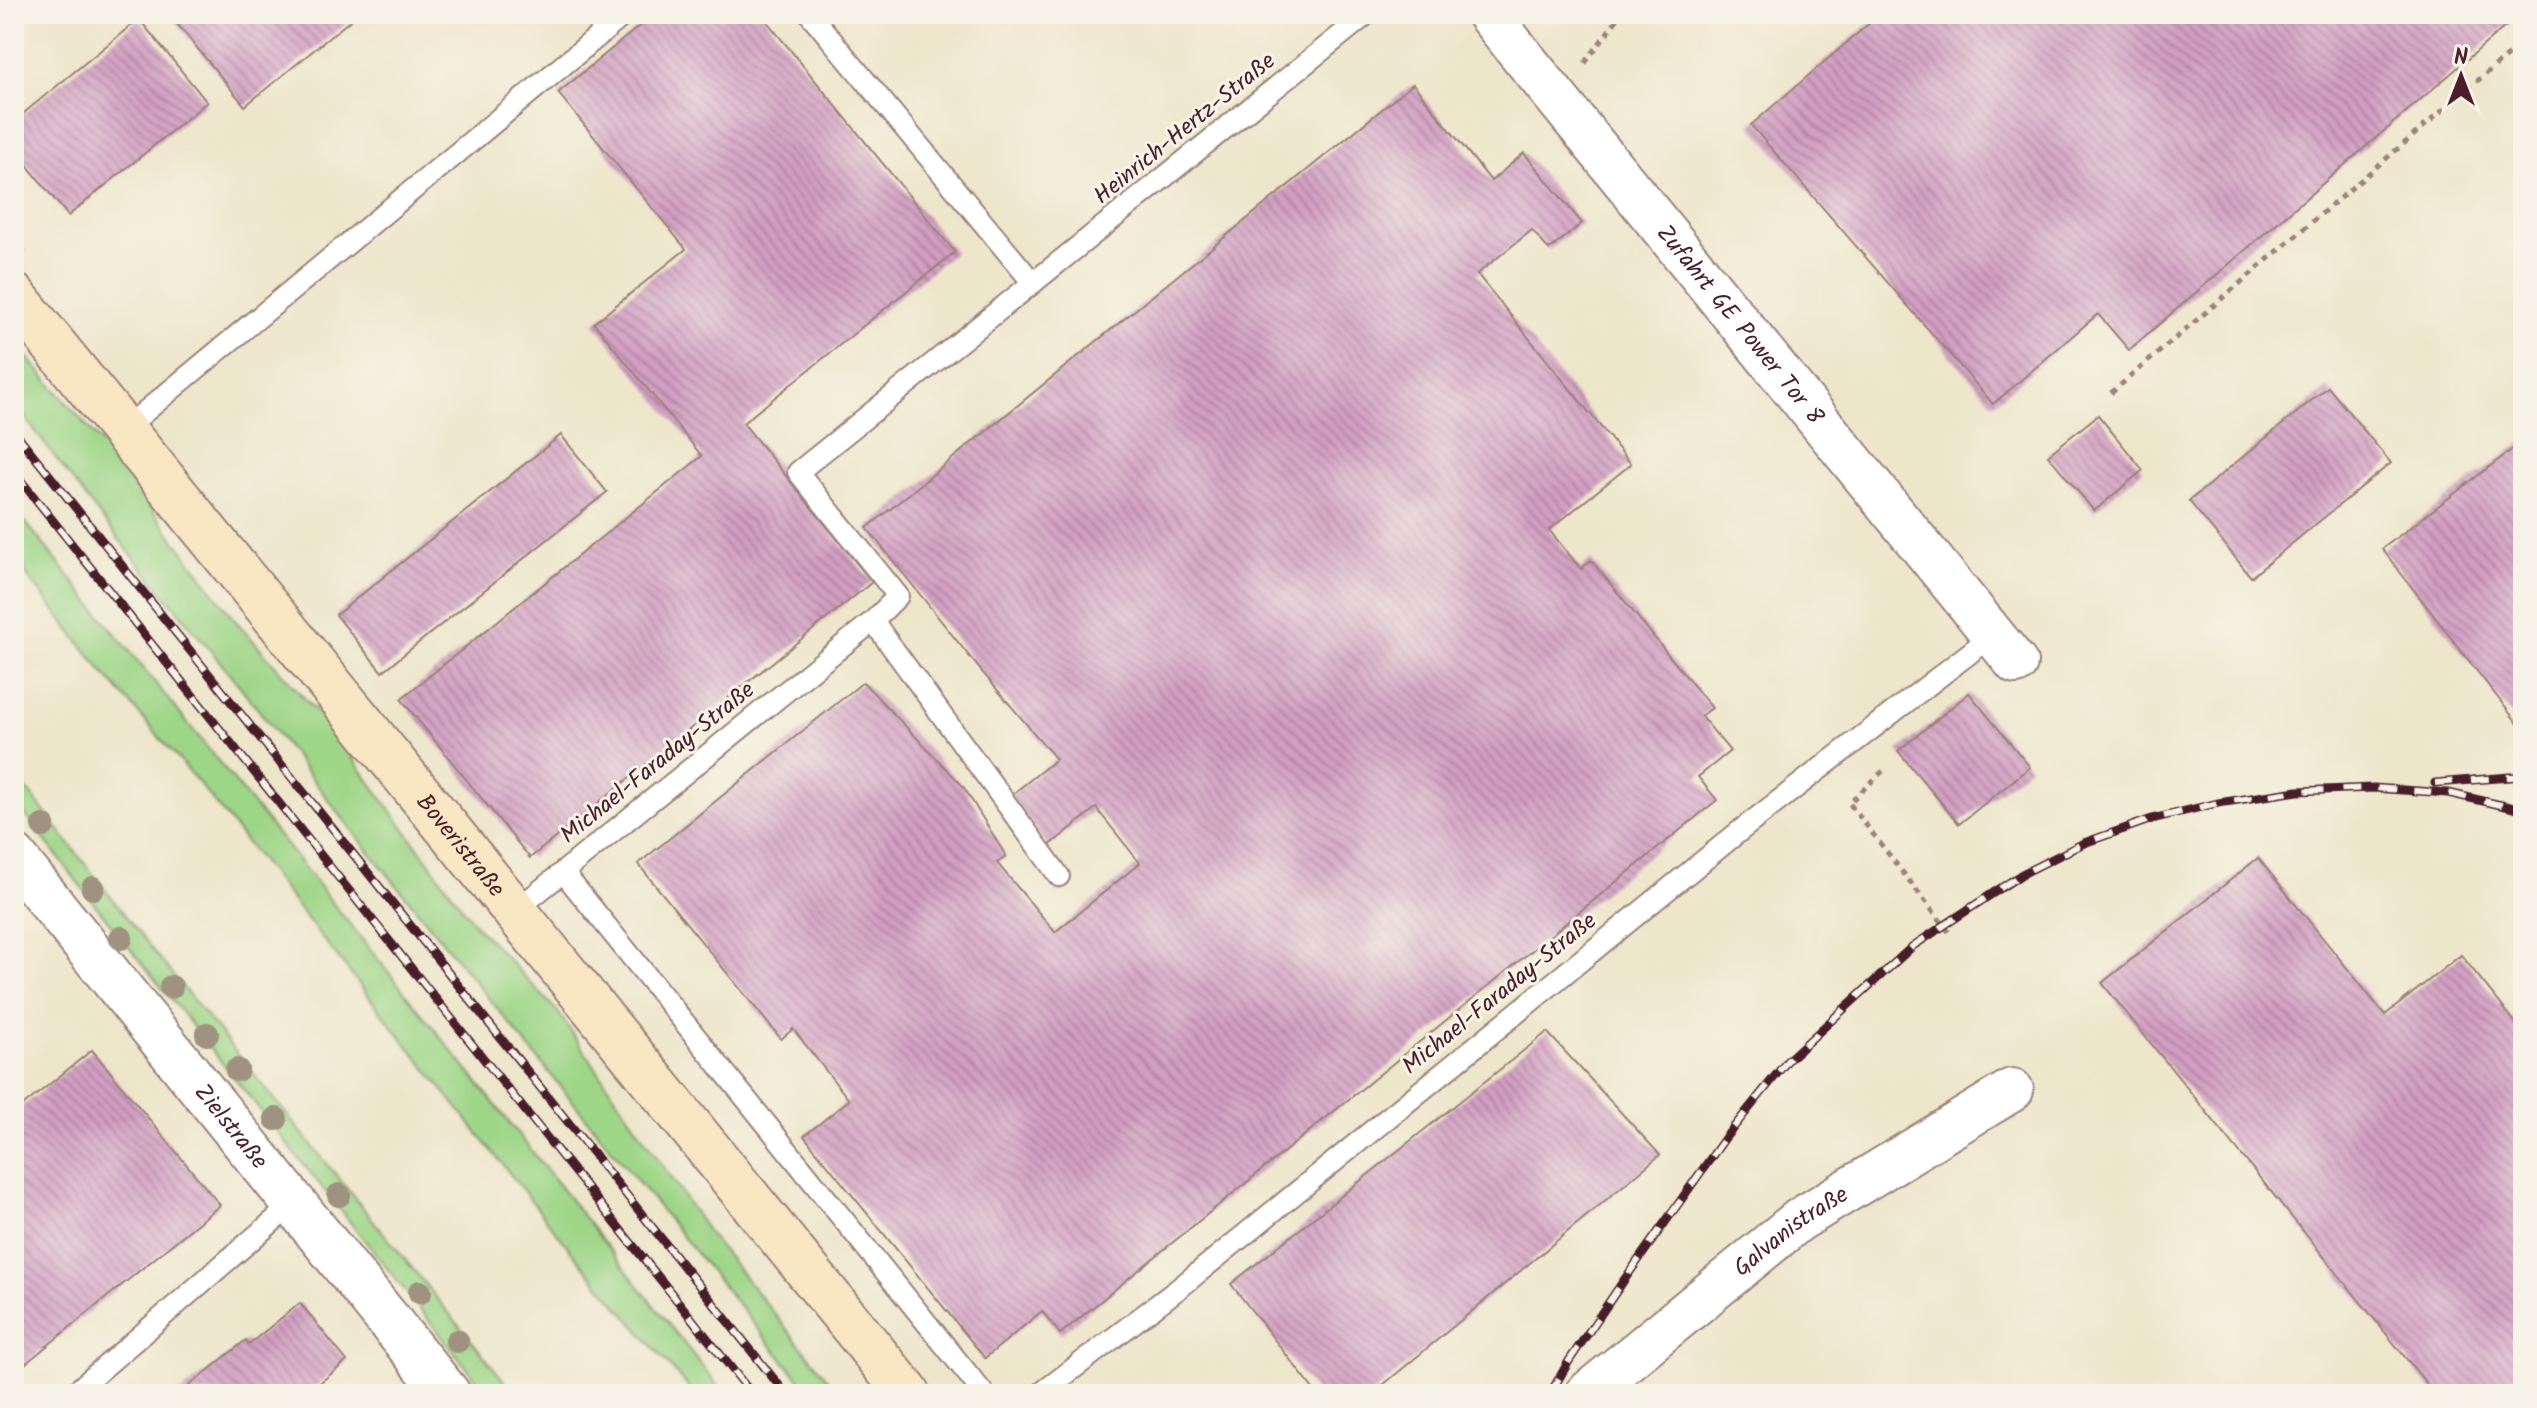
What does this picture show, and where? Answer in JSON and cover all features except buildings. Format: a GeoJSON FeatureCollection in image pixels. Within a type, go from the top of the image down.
{"type":"FeatureCollection","features":[{"type":"Feature","properties":{"kind":"main road","name":"Boveristraße"},"geometry":{"type":"LineString","coordinates":[[14,296],[908,1394]]}},
{"type":"Feature","properties":{"kind":"street","name":"Zufahrt GE Power Tor 8"},"geometry":{"type":"LineString","coordinates":[[1488,14],[2005,649]]}},
{"type":"Feature","properties":{"kind":"street","name":"Zielstraße"},"geometry":{"type":"LineString","coordinates":[[14,857],[448,1394]]}},
{"type":"Feature","properties":{"kind":"street","name":"Galvanistraße"},"geometry":{"type":"LineString","coordinates":[[1586,1394],[1799,1220],[2012,1090]]}},
{"type":"Feature","properties":{"kind":"lane"},"geometry":{"type":"LineString","coordinates":[[124,429],[625,14]]}},
{"type":"Feature","properties":{"kind":"lane"},"geometry":{"type":"LineString","coordinates":[[810,14],[1033,283]]}},
{"type":"Feature","properties":{"kind":"lane","name":"Heinrich-Hertz-Straße"},"geometry":{"type":"LineString","coordinates":[[798,472],[1367,14]]}},
{"type":"Feature","properties":{"kind":"lane","name":"Michael-Faraday-Straße"},"geometry":{"type":"LineString","coordinates":[[798,472],[898,596],[873,621],[563,872],[984,1394]]}},
{"type":"Feature","properties":{"kind":"lane"},"geometry":{"type":"LineString","coordinates":[[873,621],[1059,876]]}},
{"type":"Feature","properties":{"kind":"lane","name":"Michael-Faraday-Straße"},"geometry":{"type":"LineString","coordinates":[[1040,1394],[1178,1289],[1741,830],[2005,649]]}},
{"type":"Feature","properties":{"kind":"lane"},"geometry":{"type":"LineString","coordinates":[[516,910],[563,872]]}},
{"type":"Feature","properties":{"kind":"lane"},"geometry":{"type":"LineString","coordinates":[[73,1394],[294,1203]]}},
{"type":"Feature","properties":{"kind":"path"},"geometry":{"type":"LineString","coordinates":[[1558,99],[1621,14]]}},
{"type":"Feature","properties":{"kind":"path"},"geometry":{"type":"LineString","coordinates":[[2111,393],[2523,42]]}},
{"type":"Feature","properties":{"kind":"path"},"geometry":{"type":"LineString","coordinates":[[1883,771],[1849,803],[1949,932]]}},
{"type":"Feature","properties":{"kind":"green space"},"geometry":{"type":"Polygon","coordinates":[[[14,342],[105,447],[234,619],[328,725],[476,926],[557,1011],[712,1238],[840,1394],[812,1394],[779,1355],[95,510],[14,403],[14,342]]]}},
{"type":"Feature","properties":{"kind":"green space"},"geometry":{"type":"Polygon","coordinates":[[[14,508],[724,1394],[694,1394],[581,1263],[198,782],[103,672],[14,559],[14,508]]]}},
{"type":"Feature","properties":{"kind":"green space"},"geometry":{"type":"Polygon","coordinates":[[[14,773],[154,952],[515,1394],[488,1394],[14,800],[14,773]]]}},
{"type":"Feature","properties":{"kind":"railway"},"geometry":{"type":"LineString","coordinates":[[14,431],[786,1394]]}},
{"type":"Feature","properties":{"kind":"railway"},"geometry":{"type":"LineString","coordinates":[[14,472],[752,1394]]}},
{"type":"Feature","properties":{"kind":"railway"},"geometry":{"type":"LineString","coordinates":[[2435,783],[2523,776]]}},
{"type":"Feature","properties":{"kind":"railway"},"geometry":{"type":"LineString","coordinates":[[1550,1394],[1622,1283],[1725,1138],[1788,1060],[1913,946],[2022,874],[2084,843],[2152,819],[2218,803],[2298,791],[2373,788],[2448,793],[2523,810]]}}]}
